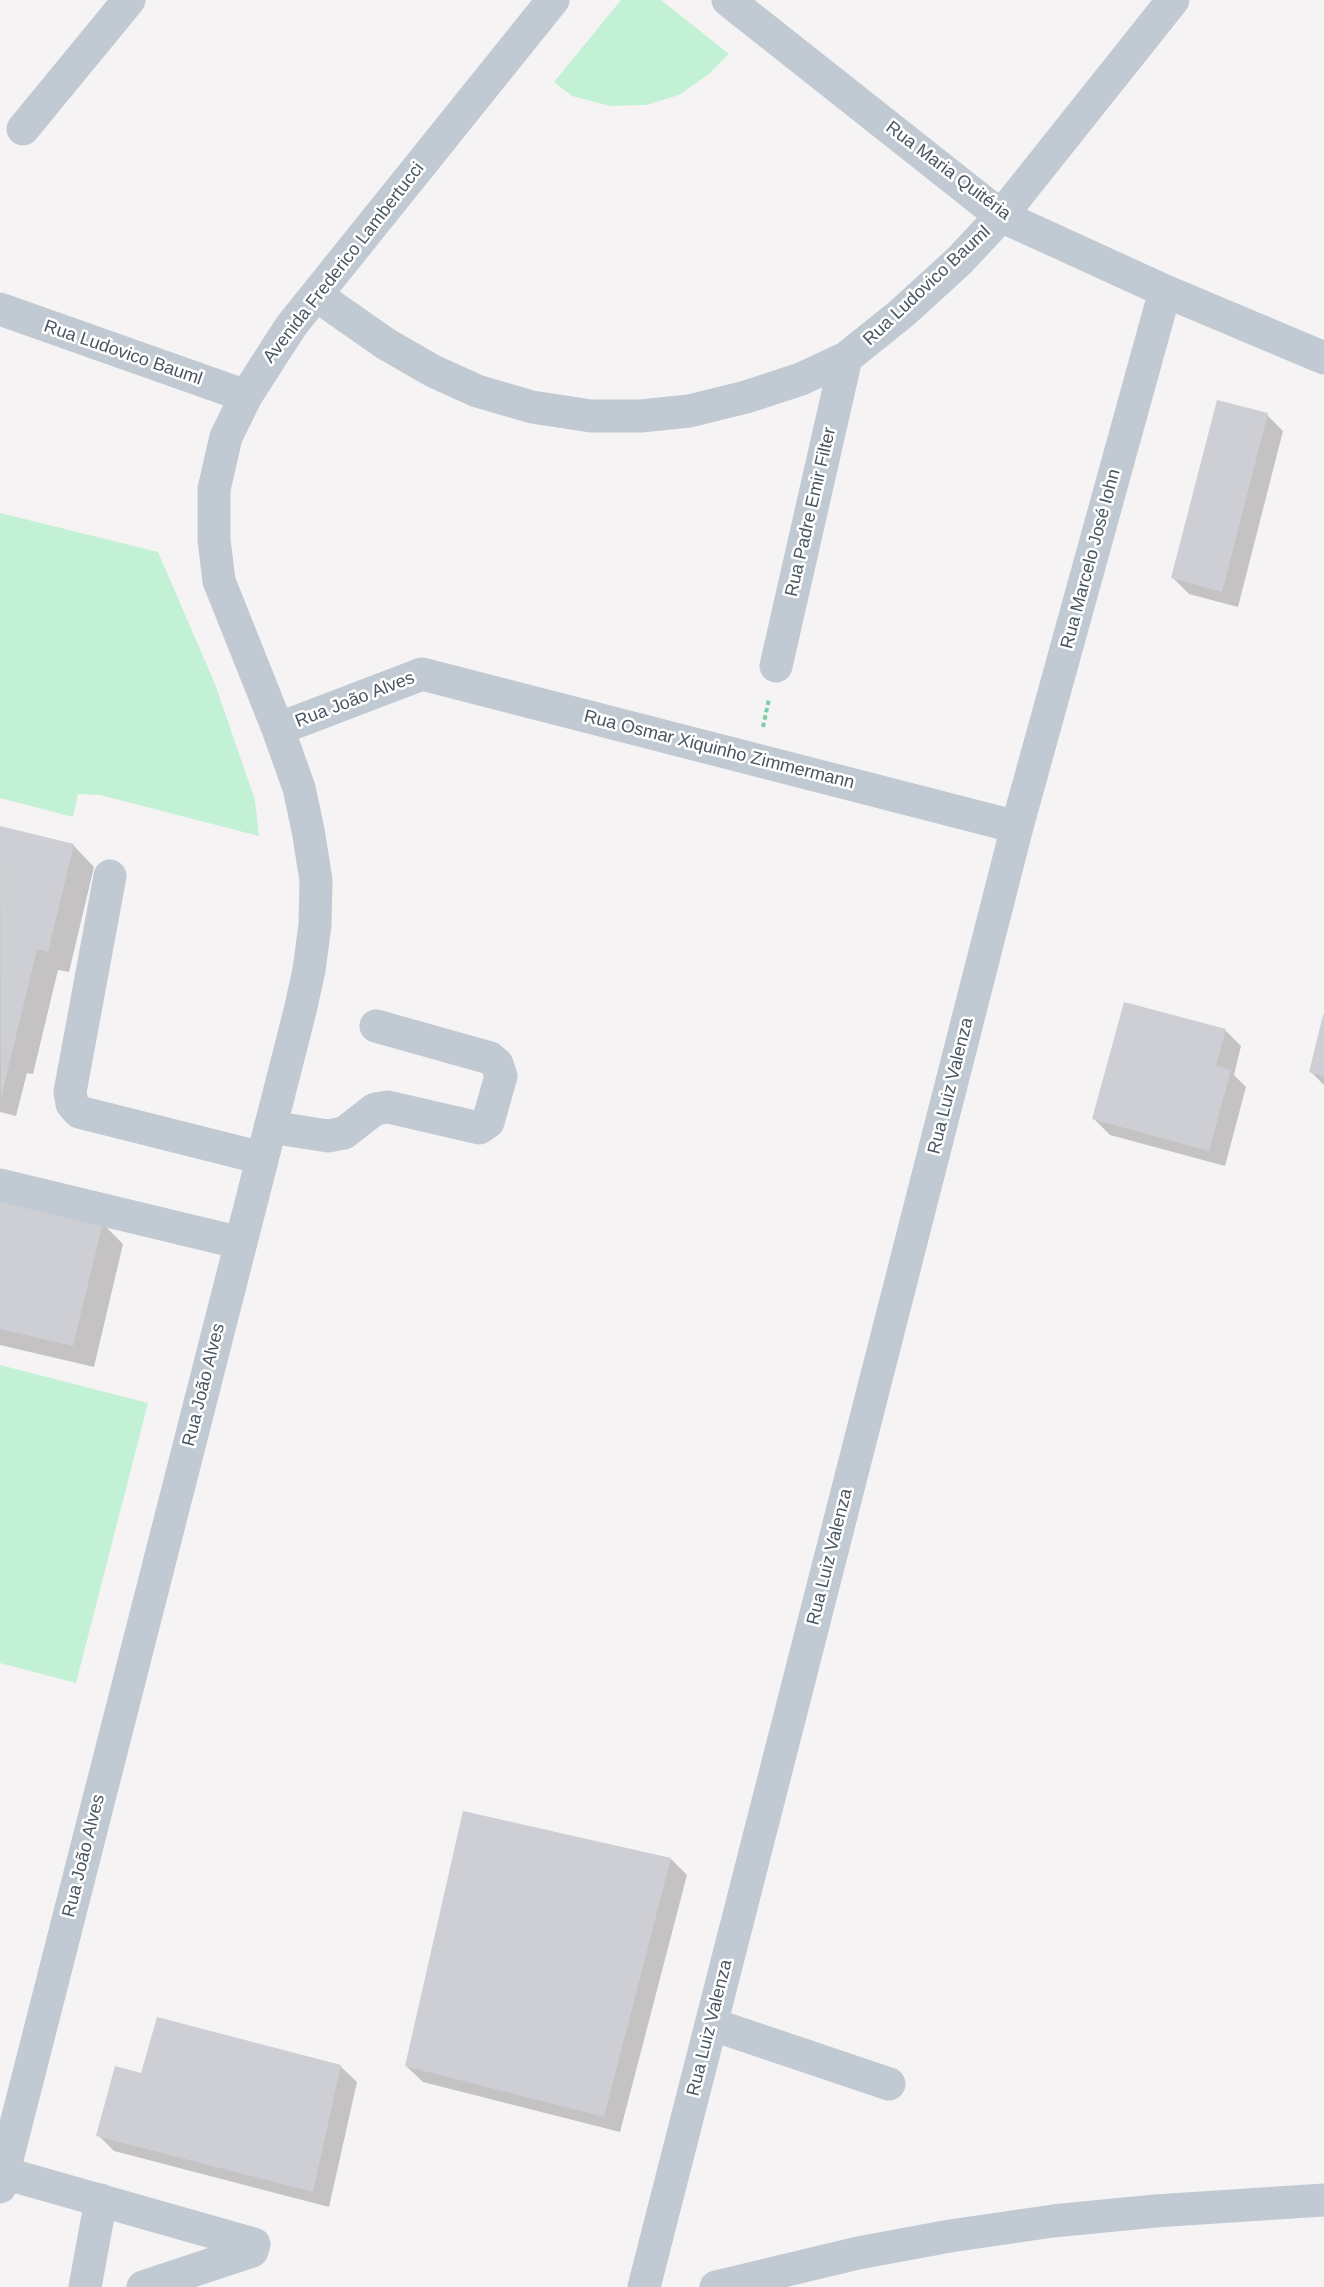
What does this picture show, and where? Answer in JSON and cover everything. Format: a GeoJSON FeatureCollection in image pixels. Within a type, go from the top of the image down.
{"type":"FeatureCollection","features":[{"type":"Feature","properties":{"kind":"street"},"geometry":{"type":"LineString","coordinates":[[23,129],[129,0]]}},
{"type":"Feature","properties":{"kind":"street","name":"Avenida Frederico Lambertucci"},"geometry":{"type":"LineString","coordinates":[[278,729],[219,581],[213,540],[213,489],[226,437],[246,396],[291,326],[553,0]]}},
{"type":"Feature","properties":{"kind":"street","name":"Rua Maria Quitéria"},"geometry":{"type":"LineString","coordinates":[[728,0],[1001,216],[1165,291],[1324,358]]}},
{"type":"Feature","properties":{"kind":"street","name":"Rua Ludovico Bauml"},"geometry":{"type":"LineString","coordinates":[[316,295],[386,344],[433,371],[477,391],[532,407],[591,416],[641,416],[689,411],[746,397],[801,379],[846,358],[902,314],[958,261],[1001,216],[1173,0]]}},
{"type":"Feature","properties":{"kind":"street","name":"Rua Marcelo José Iohn"},"geometry":{"type":"LineString","coordinates":[[1017,827],[1165,291]]}},
{"type":"Feature","properties":{"kind":"street","name":"Rua Ludovico Bauml"},"geometry":{"type":"LineString","coordinates":[[0,309],[246,396]]}},
{"type":"Feature","properties":{"kind":"street","name":"Rua Padre Emir Filter"},"geometry":{"type":"LineString","coordinates":[[776,666],[846,358]]}},
{"type":"Feature","properties":{"kind":"street","name":"Rua Osmar Xiquinho Zimmermann"},"geometry":{"type":"LineString","coordinates":[[422,674],[1017,827]]}},
{"type":"Feature","properties":{"kind":"street","name":"Rua João Alves"},"geometry":{"type":"LineString","coordinates":[[2,2180],[304,990],[315,925],[316,880],[309,830],[299,788],[278,729],[422,674]]}},
{"type":"Feature","properties":{"kind":"street","name":"Rua Luiz Valenza"},"geometry":{"type":"LineString","coordinates":[[644,2287],[1017,827]]}},
{"type":"Feature","properties":{"kind":"street"},"geometry":{"type":"LineString","coordinates":[[110,876],[70,1092],[72,1104],[80,1112],[262,1158]]}},
{"type":"Feature","properties":{"kind":"street"},"geometry":{"type":"LineString","coordinates":[[270,1127],[328,1136],[344,1133],[375,1109],[388,1107],[479,1128],[488,1122],[501,1076],[497,1064],[490,1058],[376,1026]]}},
{"type":"Feature","properties":{"kind":"street"},"geometry":{"type":"LineString","coordinates":[[0,1185],[241,1243]]}},
{"type":"Feature","properties":{"kind":"street"},"geometry":{"type":"LineString","coordinates":[[711,2024],[889,2084]]}},
{"type":"Feature","properties":{"kind":"street"},"geometry":{"type":"LineString","coordinates":[[2,2180],[101,2200],[254,2244],[252,2251],[142,2287]]}},
{"type":"Feature","properties":{"kind":"street"},"geometry":{"type":"LineString","coordinates":[[85,2287],[101,2200]]}},
{"type":"Feature","properties":{"kind":"street"},"geometry":{"type":"LineString","coordinates":[[717,2287],[858,2253],[961,2234],[1053,2221],[1155,2211],[1324,2200]]}},
{"type":"Feature","properties":{"kind":"path"},"geometry":{"type":"LineString","coordinates":[[757,760],[776,666]]}},
{"type":"Feature","properties":{"kind":"green space"},"geometry":{"type":"Polygon","coordinates":[[[621,0],[661,0],[729,54],[709,74],[679,95],[646,105],[610,106],[572,96],[554,82],[621,0]]]}},
{"type":"Feature","properties":{"kind":"green space"},"geometry":{"type":"Polygon","coordinates":[[[0,513],[158,552],[215,684],[255,800],[259,836],[100,795],[78,794],[73,817],[0,798],[0,513]]]}},
{"type":"Feature","properties":{"kind":"green space"},"geometry":{"type":"Polygon","coordinates":[[[0,1365],[148,1403],[76,1683],[0,1663],[0,1365]]]}},
{"type":"Feature","properties":{"kind":"building"},"geometry":{"type":"Polygon","coordinates":[[[1217,400],[1268,413],[1222,592],[1171,578],[1217,400]]]}},
{"type":"Feature","properties":{"kind":"building"},"geometry":{"type":"Polygon","coordinates":[[[0,826],[74,844],[48,952],[37,949],[1,1098],[0,826]]]}},
{"type":"Feature","properties":{"kind":"building"},"geometry":{"type":"Polygon","coordinates":[[[1124,1002],[1226,1029],[1216,1066],[1231,1070],[1209,1151],[1092,1119],[1124,1002]]]}},
{"type":"Feature","properties":{"kind":"building"},"geometry":{"type":"Polygon","coordinates":[[[1324,1015],[1324,1076],[1309,1072],[1324,1015]]]}},
{"type":"Feature","properties":{"kind":"building"},"geometry":{"type":"Polygon","coordinates":[[[0,1198],[103,1222],[73,1346],[0,1329],[0,1198]]]}},
{"type":"Feature","properties":{"kind":"building"},"geometry":{"type":"Polygon","coordinates":[[[463,1811],[671,1858],[604,2117],[405,2066],[463,1811]]]}},
{"type":"Feature","properties":{"kind":"building"},"geometry":{"type":"Polygon","coordinates":[[[157,2017],[341,2065],[313,2192],[96,2136],[115,2066],[141,2073],[157,2017]]]}}]}
